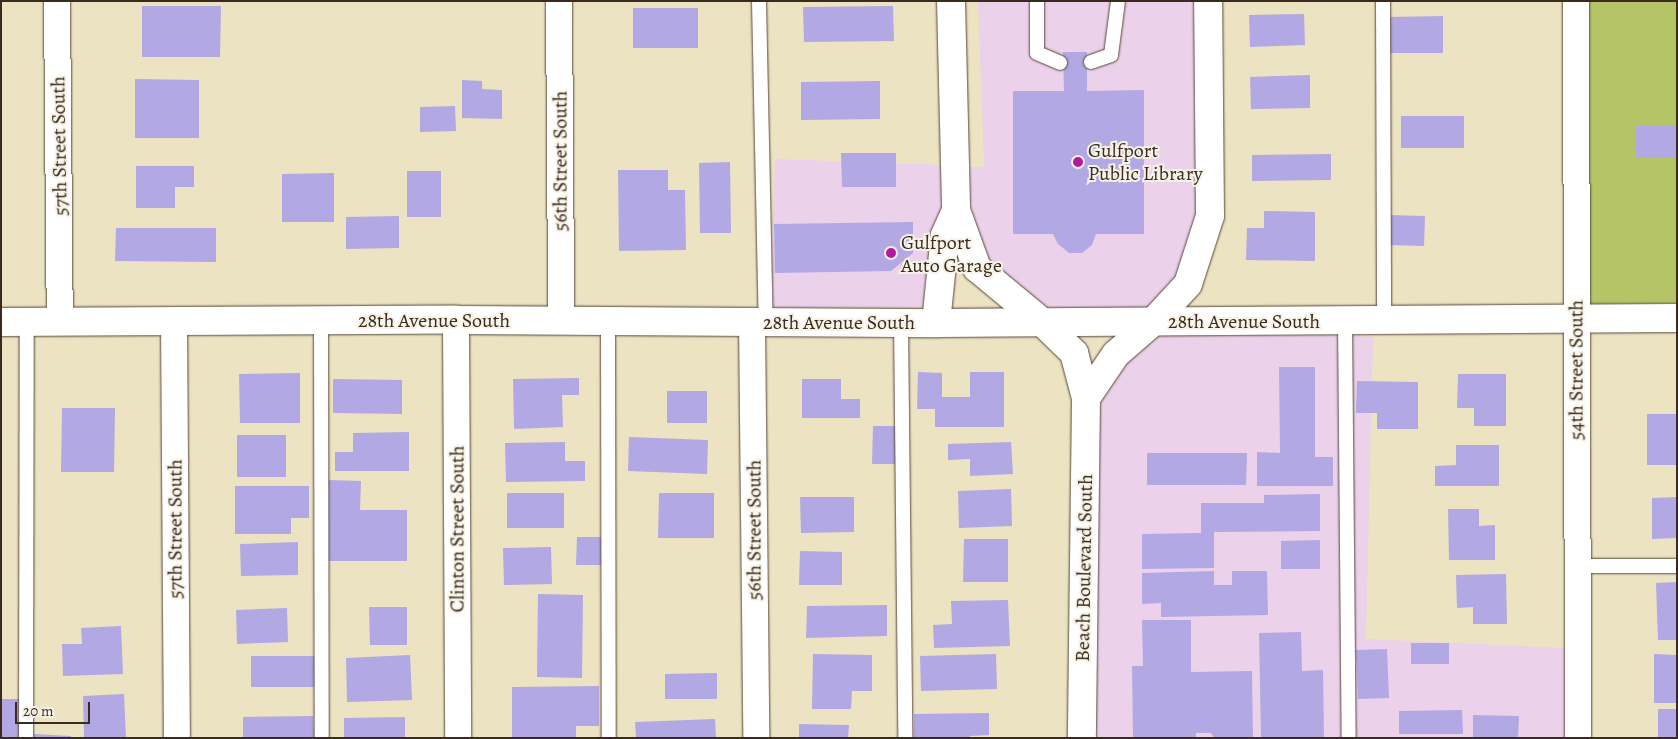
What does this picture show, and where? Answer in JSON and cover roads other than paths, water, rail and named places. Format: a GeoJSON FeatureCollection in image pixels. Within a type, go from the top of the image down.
{"type":"FeatureCollection","features":[{"type":"Feature","properties":{"kind":"street","name":"57th Street South"},"geometry":{"type":"LineString","coordinates":[[58,1],[60,321]]}},
{"type":"Feature","properties":{"kind":"street","name":"56th Street South"},"geometry":{"type":"LineString","coordinates":[[559,1],[561,321]]}},
{"type":"Feature","properties":{"kind":"street","name":"Beach Boulevard South"},"geometry":{"type":"LineString","coordinates":[[951,1],[956,210],[977,268],[1042,322],[1074,353],[1086,398],[1082,738]]}},
{"type":"Feature","properties":{"kind":"street"},"geometry":{"type":"LineString","coordinates":[[1086,398],[1116,354],[1154,321],[1188,284],[1210,216],[1208,1]]}},
{"type":"Feature","properties":{"kind":"street","name":"54th Street South"},"geometry":{"type":"LineString","coordinates":[[1576,1],[1578,738]]}},
{"type":"Feature","properties":{"kind":"street","name":"Beach Boulevard South"},"geometry":{"type":"LineString","coordinates":[[936,323],[945,235],[956,210]]}},
{"type":"Feature","properties":{"kind":"street","name":"28th Avenue South"},"geometry":{"type":"LineString","coordinates":[[14,322],[456,320],[936,323],[1677,318]]}},
{"type":"Feature","properties":{"kind":"street","name":"57th Street South"},"geometry":{"type":"LineString","coordinates":[[174,320],[177,738]]}},
{"type":"Feature","properties":{"kind":"street","name":"Clinton Street South"},"geometry":{"type":"LineString","coordinates":[[456,320],[458,738]]}},
{"type":"Feature","properties":{"kind":"street","name":"56th Street South"},"geometry":{"type":"LineString","coordinates":[[756,738],[759,322]]}},
{"type":"Feature","properties":{"kind":"lane"},"geometry":{"type":"LineString","coordinates":[[759,1],[759,322]]}},
{"type":"Feature","properties":{"kind":"lane"},"geometry":{"type":"LineString","coordinates":[[1037,1],[1037,53],[1060,63]]}},
{"type":"Feature","properties":{"kind":"lane"},"geometry":{"type":"LineString","coordinates":[[1092,62],[1111,55],[1118,1]]}},
{"type":"Feature","properties":{"kind":"lane"},"geometry":{"type":"LineString","coordinates":[[1383,1],[1384,320]]}},
{"type":"Feature","properties":{"kind":"lane"},"geometry":{"type":"LineString","coordinates":[[321,320],[322,738]]}},
{"type":"Feature","properties":{"kind":"lane"},"geometry":{"type":"LineString","coordinates":[[1345,320],[1350,738]]}},
{"type":"Feature","properties":{"kind":"lane"},"geometry":{"type":"LineString","coordinates":[[14,322],[26,738]]}},
{"type":"Feature","properties":{"kind":"lane"},"geometry":{"type":"LineString","coordinates":[[608,322],[609,738]]}},
{"type":"Feature","properties":{"kind":"lane"},"geometry":{"type":"LineString","coordinates":[[901,322],[904,738]]}},
{"type":"Feature","properties":{"kind":"lane"},"geometry":{"type":"LineString","coordinates":[[1577,566],[1677,566]]}},
{"type":"Feature","properties":{"kind":"place","name":"Gulfport Public Library"},"geometry":{"type":"Point","coordinates":[1078,162]}},
{"type":"Feature","properties":{"kind":"place","name":"Gulfport Auto Garage"},"geometry":{"type":"Point","coordinates":[891,253]}}]}
